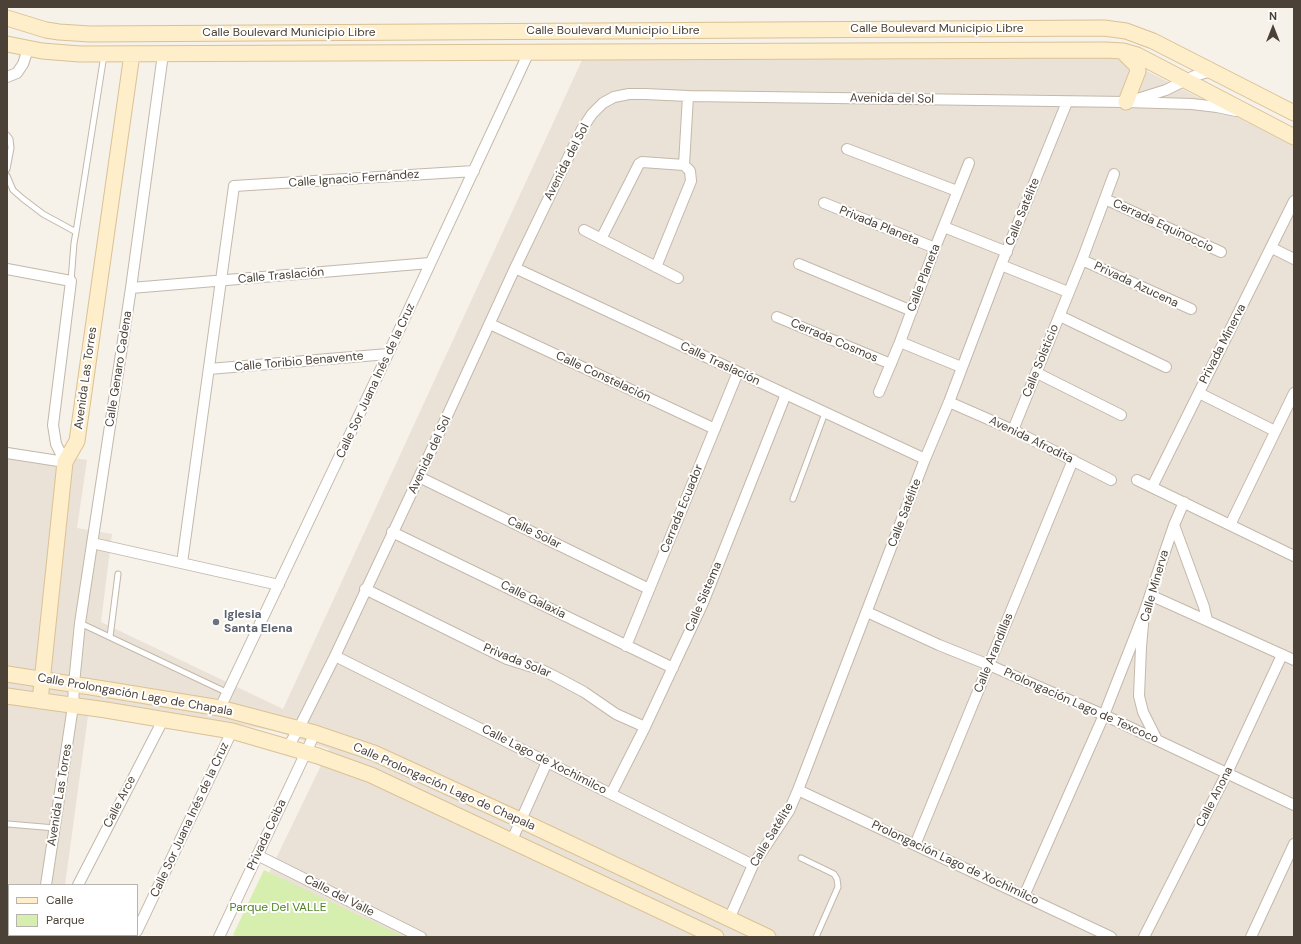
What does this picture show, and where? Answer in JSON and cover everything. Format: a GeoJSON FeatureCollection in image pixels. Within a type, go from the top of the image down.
{"type":"FeatureCollection","features":[{"type":"Feature","properties":{"kind":"main road","name":"Calle Boulevard Municipio Libre"},"geometry":{"type":"LineString","coordinates":[[7,18],[46,30],[90,34],[1104,28],[1126,30],[1153,41],[1294,113]]}},
{"type":"Feature","properties":{"kind":"main road","name":"Calle Boulevard Municipio Libre"},"geometry":{"type":"LineString","coordinates":[[7,44],[28,49],[58,53],[104,54],[1075,49],[1123,51],[1137,55],[1294,137]]}},
{"type":"Feature","properties":{"kind":"main road"},"geometry":{"type":"LineString","coordinates":[[1123,51],[1136,64],[1138,71],[1126,102]]}},
{"type":"Feature","properties":{"kind":"main road","name":"Avenida Las Torres"},"geometry":{"type":"LineString","coordinates":[[40,701],[65,462],[77,441],[132,54]]}},
{"type":"Feature","properties":{"kind":"main road","name":"Calle Prolongación Lago de Chapala"},"geometry":{"type":"LineString","coordinates":[[7,674],[220,708],[299,728],[374,753],[768,937]]}},
{"type":"Feature","properties":{"kind":"main road","name":"Calle Prolongación Lago de Chapala"},"geometry":{"type":"LineString","coordinates":[[7,696],[232,731],[288,747],[371,775],[716,937]]}},
{"type":"Feature","properties":{"kind":"street"},"geometry":{"type":"LineString","coordinates":[[7,77],[17,73],[23,64],[28,49]]}},
{"type":"Feature","properties":{"kind":"street","name":"Calle Sor Juana Inés de la Cruz"},"geometry":{"type":"LineString","coordinates":[[220,708],[529,52]]}},
{"type":"Feature","properties":{"kind":"street","name":"Calle Genaro Cadena"},"geometry":{"type":"LineString","coordinates":[[74,684],[80,623],[131,288],[163,54]]}},
{"type":"Feature","properties":{"kind":"street"},"geometry":{"type":"LineString","coordinates":[[1126,102],[1166,90],[1185,80],[1212,71]]}},
{"type":"Feature","properties":{"kind":"street","name":"Avenida del Sol"},"geometry":{"type":"LineString","coordinates":[[288,747],[335,656],[515,268],[582,129],[592,114],[603,103],[614,97],[628,94],[1126,102],[1206,106],[1252,115]]}},
{"type":"Feature","properties":{"kind":"street"},"geometry":{"type":"LineString","coordinates":[[684,165],[688,96]]}},
{"type":"Feature","properties":{"kind":"street","name":"Calle Satélite"},"geometry":{"type":"LineString","coordinates":[[729,919],[753,866],[789,811],[798,790],[925,459],[949,402],[961,367],[1068,102]]}},
{"type":"Feature","properties":{"kind":"street"},"geometry":{"type":"LineString","coordinates":[[847,149],[957,191]]}},
{"type":"Feature","properties":{"kind":"street"},"geometry":{"type":"LineString","coordinates":[[601,239],[642,162],[684,165],[690,171],[691,181],[656,267]]}},
{"type":"Feature","properties":{"kind":"street","name":"Calle Planeta"},"geometry":{"type":"LineString","coordinates":[[879,392],[900,342],[969,163]]}},
{"type":"Feature","properties":{"kind":"street","name":"Calle Ignacio Fernández"},"geometry":{"type":"LineString","coordinates":[[221,281],[234,186],[474,171]]}},
{"type":"Feature","properties":{"kind":"street","name":"Calle Solsticio"},"geometry":{"type":"LineString","coordinates":[[1014,430],[1082,260],[1114,174]]}},
{"type":"Feature","properties":{"kind":"street","name":"Cerrada Equinoccio"},"geometry":{"type":"LineString","coordinates":[[1105,199],[1221,252]]}},
{"type":"Feature","properties":{"kind":"street","name":"Privada Minerva"},"geometry":{"type":"LineString","coordinates":[[1152,487],[1294,201]]}},
{"type":"Feature","properties":{"kind":"street","name":"Privada Planeta"},"geometry":{"type":"LineString","coordinates":[[824,203],[935,248]]}},
{"type":"Feature","properties":{"kind":"street"},"geometry":{"type":"LineString","coordinates":[[944,227],[1007,252]]}},
{"type":"Feature","properties":{"kind":"street"},"geometry":{"type":"LineString","coordinates":[[584,230],[678,278]]}},
{"type":"Feature","properties":{"kind":"street"},"geometry":{"type":"LineString","coordinates":[[1272,248],[1294,259]]}},
{"type":"Feature","properties":{"kind":"street","name":"Privada Azucena"},"geometry":{"type":"LineString","coordinates":[[1082,260],[1191,309]]}},
{"type":"Feature","properties":{"kind":"street","name":"Calle Traslación"},"geometry":{"type":"LineString","coordinates":[[131,288],[430,263]]}},
{"type":"Feature","properties":{"kind":"street"},"geometry":{"type":"LineString","coordinates":[[800,264],[912,311]]}},
{"type":"Feature","properties":{"kind":"street"},"geometry":{"type":"LineString","coordinates":[[1002,265],[1068,292]]}},
{"type":"Feature","properties":{"kind":"street","name":"Calle Traslación"},"geometry":{"type":"LineString","coordinates":[[515,268],[925,459]]}},
{"type":"Feature","properties":{"kind":"street"},"geometry":{"type":"LineString","coordinates":[[7,269],[71,281],[53,424],[56,444],[65,462]]}},
{"type":"Feature","properties":{"kind":"street"},"geometry":{"type":"LineString","coordinates":[[182,563],[221,281]]}},
{"type":"Feature","properties":{"kind":"street"},"geometry":{"type":"LineString","coordinates":[[1060,316],[1166,367]]}},
{"type":"Feature","properties":{"kind":"street","name":"Cerrada Cosmos"},"geometry":{"type":"LineString","coordinates":[[777,317],[891,364]]}},
{"type":"Feature","properties":{"kind":"street","name":"Calle Constelación"},"geometry":{"type":"LineString","coordinates":[[490,324],[715,429]]}},
{"type":"Feature","properties":{"kind":"street"},"geometry":{"type":"LineString","coordinates":[[900,342],[961,367]]}},
{"type":"Feature","properties":{"kind":"street","name":"Calle Toribio Benavente"},"geometry":{"type":"LineString","coordinates":[[209,369],[388,354]]}},
{"type":"Feature","properties":{"kind":"street","name":"Cerrada Ecuador"},"geometry":{"type":"LineString","coordinates":[[626,646],[738,372]]}},
{"type":"Feature","properties":{"kind":"street"},"geometry":{"type":"LineString","coordinates":[[1037,373],[1121,415]]}},
{"type":"Feature","properties":{"kind":"street"},"geometry":{"type":"LineString","coordinates":[[1230,525],[1294,392]]}},
{"type":"Feature","properties":{"kind":"street"},"geometry":{"type":"LineString","coordinates":[[1199,393],[1275,431]]}},
{"type":"Feature","properties":{"kind":"street","name":"Calle Sistema"},"geometry":{"type":"LineString","coordinates":[[611,794],[645,727],[703,604],[786,394]]}},
{"type":"Feature","properties":{"kind":"street","name":"Avenida Afrodita"},"geometry":{"type":"LineString","coordinates":[[949,402],[1014,430],[1111,480]]}},
{"type":"Feature","properties":{"kind":"street"},"geometry":{"type":"LineString","coordinates":[[7,453],[65,462]]}},
{"type":"Feature","properties":{"kind":"street","name":"Calle Arandillas"},"geometry":{"type":"LineString","coordinates":[[915,845],[1073,460]]}},
{"type":"Feature","properties":{"kind":"street","name":"Calle Solar"},"geometry":{"type":"LineString","coordinates":[[419,477],[649,589]]}},
{"type":"Feature","properties":{"kind":"street"},"geometry":{"type":"LineString","coordinates":[[1137,480],[1294,556]]}},
{"type":"Feature","properties":{"kind":"street","name":"Calle Minerva"},"geometry":{"type":"LineString","coordinates":[[1157,740],[1143,712],[1140,696],[1141,647],[1144,613],[1174,525],[1184,502]]}},
{"type":"Feature","properties":{"kind":"street"},"geometry":{"type":"LineString","coordinates":[[1174,525],[1204,607],[1207,620]]}},
{"type":"Feature","properties":{"kind":"street","name":"Calle Galaxia"},"geometry":{"type":"LineString","coordinates":[[392,532],[673,668]]}},
{"type":"Feature","properties":{"kind":"street"},"geometry":{"type":"LineString","coordinates":[[92,543],[279,585]]}},
{"type":"Feature","properties":{"kind":"street","name":"Privada Solar"},"geometry":{"type":"LineString","coordinates":[[366,589],[507,659],[542,670],[584,692],[616,714],[645,727]]}},
{"type":"Feature","properties":{"kind":"street"},"geometry":{"type":"LineString","coordinates":[[1150,595],[1294,660]]}},
{"type":"Feature","properties":{"kind":"street","name":"Prolongación Lago de Texcoco"},"geometry":{"type":"LineString","coordinates":[[867,612],[938,645],[989,665],[1104,715],[1294,805]]}},
{"type":"Feature","properties":{"kind":"street"},"geometry":{"type":"LineString","coordinates":[[1024,896],[1104,715],[1144,613]]}},
{"type":"Feature","properties":{"kind":"street","name":"Calle Anona"},"geometry":{"type":"LineString","coordinates":[[1144,937],[1227,773],[1282,655]]}},
{"type":"Feature","properties":{"kind":"street","name":"Calle Lago de Xochimilco"},"geometry":{"type":"LineString","coordinates":[[335,656],[753,866]]}},
{"type":"Feature","properties":{"kind":"street","name":"Avenida Las Torres"},"geometry":{"type":"LineString","coordinates":[[46,884],[73,706],[74,684]]}},
{"type":"Feature","properties":{"kind":"street","name":"Calle Arce"},"geometry":{"type":"LineString","coordinates":[[79,884],[163,720]]}},
{"type":"Feature","properties":{"kind":"street","name":"Calle Sor Juana Inés de la Cruz"},"geometry":{"type":"LineString","coordinates":[[138,929],[232,731]]}},
{"type":"Feature","properties":{"kind":"street","name":"Privada Ceiba"},"geometry":{"type":"LineString","coordinates":[[219,937],[315,733]]}},
{"type":"Feature","properties":{"kind":"street"},"geometry":{"type":"LineString","coordinates":[[512,840],[547,762]]}},
{"type":"Feature","properties":{"kind":"street","name":"Prolongación Lago de Xochimilco"},"geometry":{"type":"LineString","coordinates":[[798,790],[1111,937]]}},
{"type":"Feature","properties":{"kind":"street"},"geometry":{"type":"LineString","coordinates":[[1251,937],[1294,844]]}},
{"type":"Feature","properties":{"kind":"street","name":"Calle del Valle"},"geometry":{"type":"LineString","coordinates":[[258,854],[421,937]]}},
{"type":"Feature","properties":{"kind":"lane"},"geometry":{"type":"LineString","coordinates":[[71,281],[74,244],[104,54]]}},
{"type":"Feature","properties":{"kind":"lane"},"geometry":{"type":"LineString","coordinates":[[7,135],[10,139],[11,148],[7,168]]}},
{"type":"Feature","properties":{"kind":"lane"},"geometry":{"type":"LineString","coordinates":[[7,176],[13,190],[22,198],[43,214],[76,232]]}},
{"type":"Feature","properties":{"kind":"lane"},"geometry":{"type":"LineString","coordinates":[[793,498],[825,413]]}},
{"type":"Feature","properties":{"kind":"lane"},"geometry":{"type":"LineString","coordinates":[[110,637],[118,574]]}},
{"type":"Feature","properties":{"kind":"lane"},"geometry":{"type":"LineString","coordinates":[[80,623],[228,693]]}},
{"type":"Feature","properties":{"kind":"lane"},"geometry":{"type":"LineString","coordinates":[[8,824],[55,828]]}},
{"type":"Feature","properties":{"kind":"lane"},"geometry":{"type":"LineString","coordinates":[[801,858],[834,874],[837,879],[838,887],[816,937]]}},
{"type":"Feature","properties":{"kind":"shaded area"},"geometry":{"type":"Polygon","coordinates":[[[1108,56],[1127,61],[1294,146],[1294,937],[238,937],[329,749],[274,731],[223,721],[90,701],[65,884],[8,884],[8,936],[58,936],[7,937],[7,447],[87,460],[77,528],[112,534],[101,622],[283,709],[583,58],[1108,56]]]}},
{"type":"Feature","properties":{"kind":"green space","name":"Parque Del VALLE"},"geometry":{"type":"Polygon","coordinates":[[[264,870],[404,937],[237,937],[233,935],[264,870]]]}},
{"type":"Feature","properties":{"kind":"place","name":"Iglesia Santa Elena"},"geometry":{"type":"Point","coordinates":[216,622]}}]}
